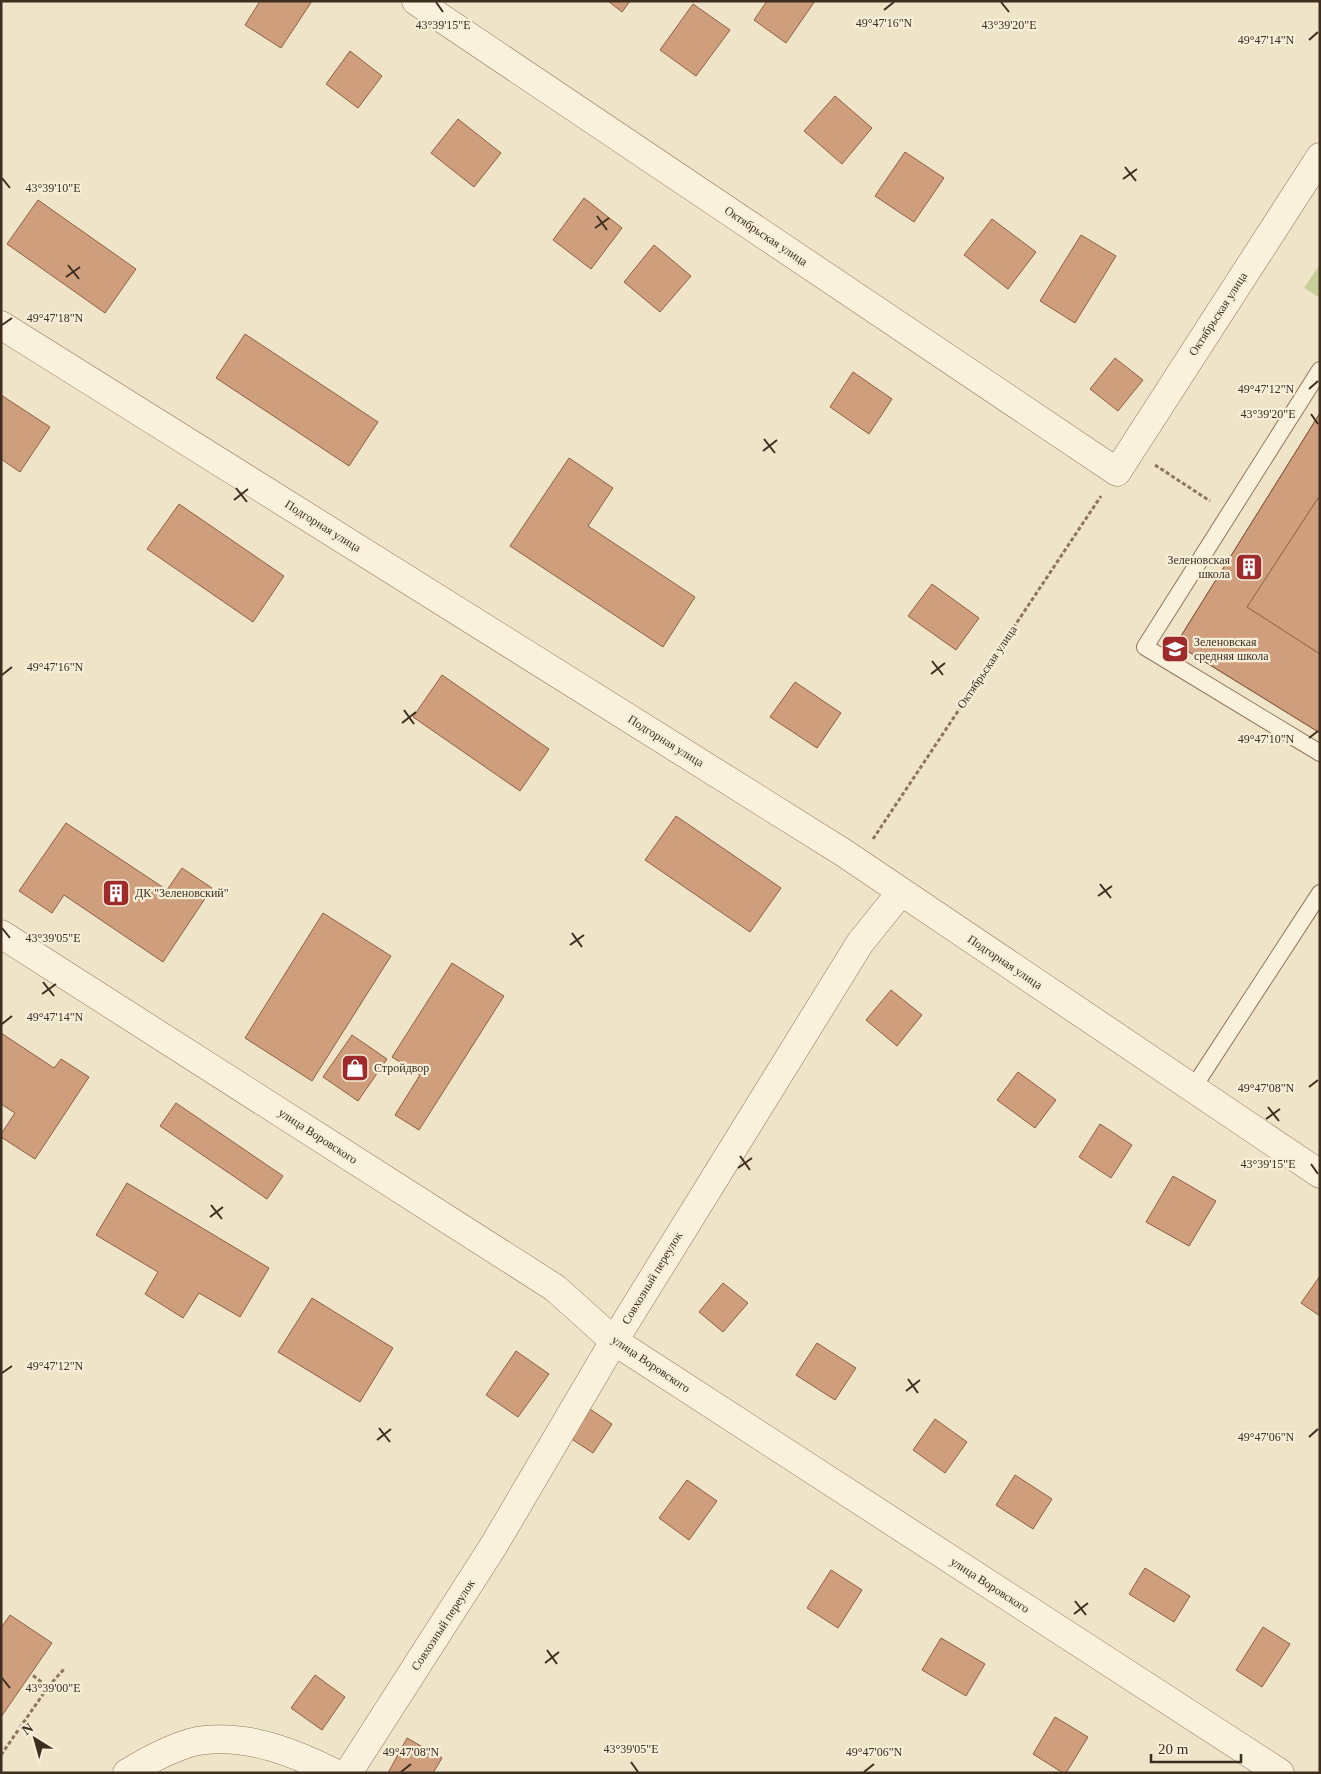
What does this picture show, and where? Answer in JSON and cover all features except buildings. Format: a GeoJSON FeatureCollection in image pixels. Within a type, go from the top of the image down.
{"type":"FeatureCollection","features":[{"type":"Feature","properties":{"kind":"street","name":"Октябрьская улица"},"geometry":{"type":"LineString","coordinates":[[416,1],[1124,461],[1320,157]]}},
{"type":"Feature","properties":{"kind":"street","name":"Подгорная улица"},"geometry":{"type":"LineString","coordinates":[[1,325],[857,862],[1320,1174]]}},
{"type":"Feature","properties":{"kind":"street","name":"Совхозный переулок"},"geometry":{"type":"LineString","coordinates":[[348,1773],[494,1545],[614,1341],[860,943],[901,892]]}},
{"type":"Feature","properties":{"kind":"street","name":"улица Воровского"},"geometry":{"type":"LineString","coordinates":[[1,934],[555,1288],[614,1341],[1280,1773]]}},
{"type":"Feature","properties":{"kind":"street"},"geometry":{"type":"LineString","coordinates":[[127,1773],[164,1753],[204,1740],[234,1740],[261,1744],[304,1758],[335,1773]]}},
{"type":"Feature","properties":{"kind":"lane"},"geometry":{"type":"LineString","coordinates":[[1320,370],[1145,647],[1320,753]]}},
{"type":"Feature","properties":{"kind":"lane"},"geometry":{"type":"LineString","coordinates":[[1193,1088],[1320,893]]}},
{"type":"Feature","properties":{"kind":"path"},"geometry":{"type":"LineString","coordinates":[[1124,461],[1229,514]]}},
{"type":"Feature","properties":{"kind":"path","name":"Октябрьская улица"},"geometry":{"type":"LineString","coordinates":[[857,862],[1124,461]]}},
{"type":"Feature","properties":{"kind":"path"},"geometry":{"type":"LineString","coordinates":[[1,1755],[48,1687],[64,1669]]}},
{"type":"Feature","properties":{"kind":"path"},"geometry":{"type":"LineString","coordinates":[[31,1674],[48,1687]]}},
{"type":"Feature","properties":{"kind":"green space"},"geometry":{"type":"Polygon","coordinates":[[[1320,264],[1320,298],[1304,288],[1320,264]]]}},
{"type":"Feature","properties":{"kind":"place","name":"Зеленовская школа"},"geometry":{"type":"Point","coordinates":[1249,567]}},
{"type":"Feature","properties":{"kind":"place","name":"Зеленовская средняя школа"},"geometry":{"type":"Point","coordinates":[1175,649]}},
{"type":"Feature","properties":{"kind":"place","name":"ДК \"Зеленовский\""},"geometry":{"type":"Point","coordinates":[116,893]}},
{"type":"Feature","properties":{"kind":"place","name":"Стройдвор"},"geometry":{"type":"Point","coordinates":[355,1068]}}]}
